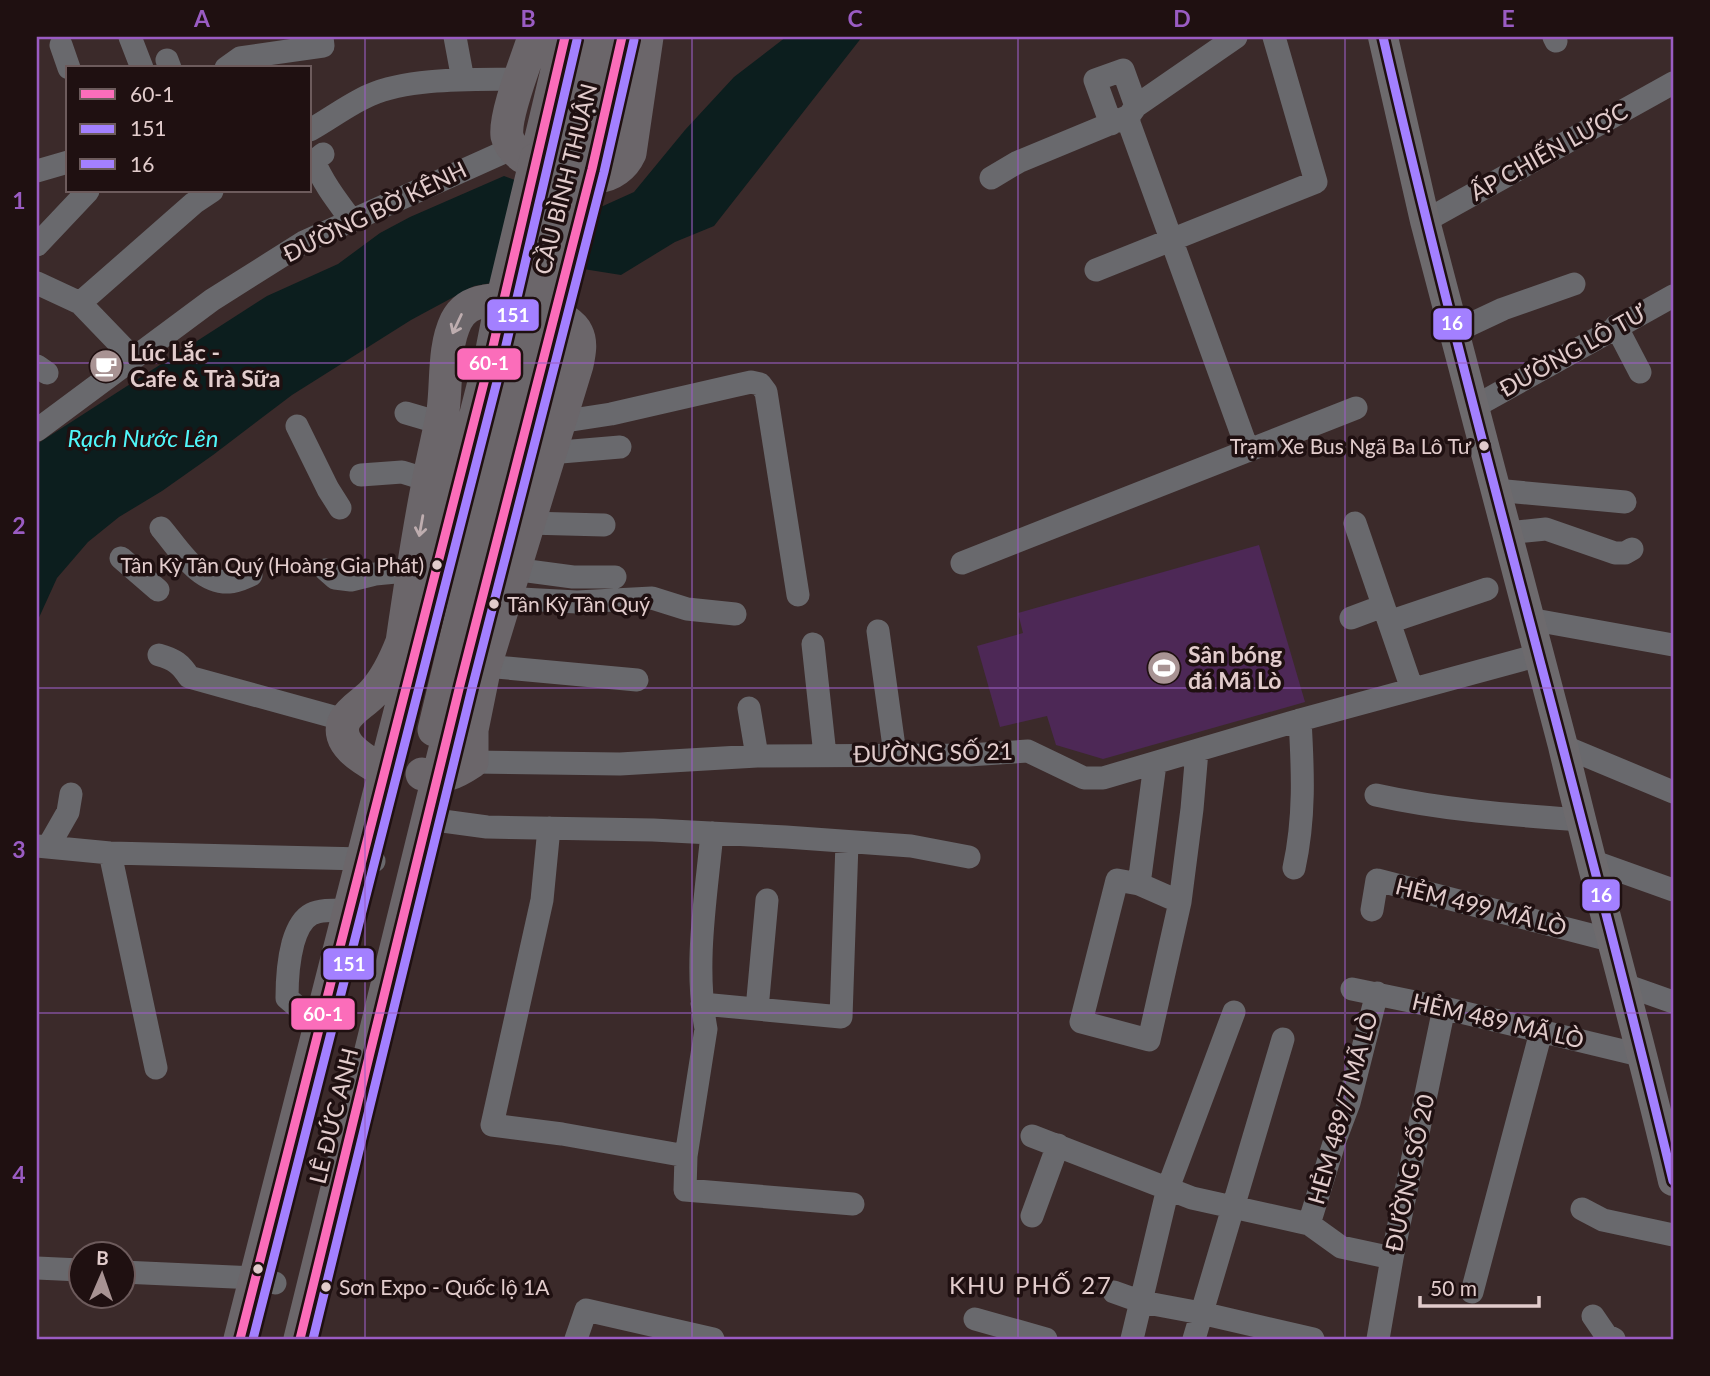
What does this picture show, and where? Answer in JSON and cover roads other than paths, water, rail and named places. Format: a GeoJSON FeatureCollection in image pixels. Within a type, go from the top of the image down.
{"type":"FeatureCollection","features":[{"type":"Feature","properties":{"kind":"highway"},"geometry":{"type":"LineString","coordinates":[[534,37],[507,132],[513,148],[530,161],[587,176],[605,175],[622,166],[627,159],[648,37]]}},
{"type":"Feature","properties":{"kind":"highway","name":"CẦU BÌNH THUẬN"},"geometry":{"type":"LineString","coordinates":[[384,771],[491,355],[565,37]]}},
{"type":"Feature","properties":{"kind":"highway","name":"CẦU BÌNH THUẬN"},"geometry":{"type":"LineString","coordinates":[[423,727],[579,37]]}},
{"type":"Feature","properties":{"kind":"highway","name":"CẦU BÌNH THUẬN"},"geometry":{"type":"LineString","coordinates":[[423,727],[600,37]]}},
{"type":"Feature","properties":{"kind":"highway","name":"CẦU BÌNH THUẬN"},"geometry":{"type":"LineString","coordinates":[[473,675],[553,321],[622,37]]}},
{"type":"Feature","properties":{"kind":"highway"},"geometry":{"type":"LineString","coordinates":[[384,771],[352,750],[344,732],[345,720],[373,693],[394,662],[402,642],[440,423],[447,362],[457,320],[471,305],[492,300],[553,313],[578,334],[580,344],[577,365],[509,584],[473,675],[472,762],[462,769],[430,776]]}},
{"type":"Feature","properties":{"kind":"highway","name":"LÊ ĐỨC ANH"},"geometry":{"type":"LineString","coordinates":[[300,1338],[390,887],[430,776],[473,675]]}},
{"type":"Feature","properties":{"kind":"highway","name":"LÊ ĐỨC ANH"},"geometry":{"type":"LineString","coordinates":[[300,1338],[428,819],[430,776],[423,727]]}},
{"type":"Feature","properties":{"kind":"highway","name":"LÊ ĐỨC ANH"},"geometry":{"type":"LineString","coordinates":[[297,1155],[320,1026],[348,910],[423,727]]}},
{"type":"Feature","properties":{"kind":"highway","name":"LÊ ĐỨC ANH"},"geometry":{"type":"LineString","coordinates":[[240,1339],[265,1280],[297,1155],[370,860],[384,771]]}},
{"type":"Feature","properties":{"kind":"highway","name":"LÊ ĐỨC ANH"},"geometry":{"type":"LineString","coordinates":[[261,1339],[265,1280]]}},
{"type":"Feature","properties":{"kind":"main road"},"geometry":{"type":"LineString","coordinates":[[1383,37],[1424,221],[1644,1056],[1673,1181]]}},
{"type":"Feature","properties":{"kind":"street"},"geometry":{"type":"LineString","coordinates":[[130,37],[141,66]]}},
{"type":"Feature","properties":{"kind":"street"},"geometry":{"type":"LineString","coordinates":[[229,66],[240,58],[323,46],[322,37]]}},
{"type":"Feature","properties":{"kind":"street"},"geometry":{"type":"LineString","coordinates":[[454,37],[463,80]]}},
{"type":"Feature","properties":{"kind":"street"},"geometry":{"type":"LineString","coordinates":[[992,177],[1018,162],[1126,115],[1236,37]]}},
{"type":"Feature","properties":{"kind":"street"},"geometry":{"type":"LineString","coordinates":[[1096,270],[1316,182],[1274,37]]}},
{"type":"Feature","properties":{"kind":"street"},"geometry":{"type":"LineString","coordinates":[[61,45],[68,66]]}},
{"type":"Feature","properties":{"kind":"street"},"geometry":{"type":"LineString","coordinates":[[312,129],[370,95],[395,86],[463,80],[520,79]]}},
{"type":"Feature","properties":{"kind":"street","name":"ẤP CHIẾN LƯỢC"},"geometry":{"type":"LineString","coordinates":[[1424,221],[1673,83]]}},
{"type":"Feature","properties":{"kind":"street"},"geometry":{"type":"LineString","coordinates":[[1126,115],[1248,451]]}},
{"type":"Feature","properties":{"kind":"street","name":"ĐƯỜNG BỜ KÊNH"},"geometry":{"type":"LineString","coordinates":[[37,430],[212,300],[304,242],[513,148]]}},
{"type":"Feature","properties":{"kind":"street"},"geometry":{"type":"LineString","coordinates":[[323,154],[314,161],[317,169],[352,220]]}},
{"type":"Feature","properties":{"kind":"street"},"geometry":{"type":"LineString","coordinates":[[37,170],[66,163]]}},
{"type":"Feature","properties":{"kind":"street"},"geometry":{"type":"LineString","coordinates":[[37,245],[46,222],[88,192]]}},
{"type":"Feature","properties":{"kind":"street"},"geometry":{"type":"LineString","coordinates":[[80,303],[194,203],[210,192]]}},
{"type":"Feature","properties":{"kind":"street"},"geometry":{"type":"LineString","coordinates":[[37,283],[80,303],[133,358]]}},
{"type":"Feature","properties":{"kind":"street"},"geometry":{"type":"LineString","coordinates":[[1454,332],[1503,309],[1574,284]]}},
{"type":"Feature","properties":{"kind":"street","name":"ĐƯỜNG LÔ TƯ"},"geometry":{"type":"LineString","coordinates":[[1474,407],[1616,326],[1673,297]]}},
{"type":"Feature","properties":{"kind":"street"},"geometry":{"type":"LineString","coordinates":[[1616,326],[1640,372]]}},
{"type":"Feature","properties":{"kind":"street"},"geometry":{"type":"LineString","coordinates":[[554,437],[611,414],[742,384],[760,384],[766,392],[798,595]]}},
{"type":"Feature","properties":{"kind":"street"},"geometry":{"type":"LineString","coordinates":[[962,563],[1356,408]]}},
{"type":"Feature","properties":{"kind":"street"},"geometry":{"type":"LineString","coordinates":[[406,412],[440,423]]}},
{"type":"Feature","properties":{"kind":"street"},"geometry":{"type":"LineString","coordinates":[[297,426],[340,508]]}},
{"type":"Feature","properties":{"kind":"street"},"geometry":{"type":"LineString","coordinates":[[554,437],[620,447]]}},
{"type":"Feature","properties":{"kind":"street"},"geometry":{"type":"LineString","coordinates":[[360,475],[401,472],[428,480]]}},
{"type":"Feature","properties":{"kind":"street"},"geometry":{"type":"LineString","coordinates":[[1495,490],[1625,502]]}},
{"type":"Feature","properties":{"kind":"street"},"geometry":{"type":"LineString","coordinates":[[528,523],[604,525]]}},
{"type":"Feature","properties":{"kind":"street"},"geometry":{"type":"LineString","coordinates":[[1355,523],[1412,689]]}},
{"type":"Feature","properties":{"kind":"street"},"geometry":{"type":"LineString","coordinates":[[161,528],[199,572],[214,581],[232,582],[251,575]]}},
{"type":"Feature","properties":{"kind":"street"},"geometry":{"type":"LineString","coordinates":[[1507,533],[1546,529],[1615,553],[1625,553],[1632,549]]}},
{"type":"Feature","properties":{"kind":"street"},"geometry":{"type":"LineString","coordinates":[[121,558],[158,590]]}},
{"type":"Feature","properties":{"kind":"street"},"geometry":{"type":"LineString","coordinates":[[327,570],[335,578],[351,580],[375,574],[412,574]]}},
{"type":"Feature","properties":{"kind":"street"},"geometry":{"type":"LineString","coordinates":[[509,584],[615,577]]}},
{"type":"Feature","properties":{"kind":"street"},"geometry":{"type":"LineString","coordinates":[[509,584],[577,602],[652,598],[687,609],[735,614]]}},
{"type":"Feature","properties":{"kind":"street"},"geometry":{"type":"LineString","coordinates":[[1351,618],[1386,614],[1487,589]]}},
{"type":"Feature","properties":{"kind":"street"},"geometry":{"type":"LineString","coordinates":[[1529,619],[1580,626],[1673,645]]}},
{"type":"Feature","properties":{"kind":"street"},"geometry":{"type":"LineString","coordinates":[[878,631],[895,754]]}},
{"type":"Feature","properties":{"kind":"street"},"geometry":{"type":"LineString","coordinates":[[813,644],[825,755]]}},
{"type":"Feature","properties":{"kind":"street"},"geometry":{"type":"LineString","coordinates":[[159,655],[183,666],[189,677],[345,720]]}},
{"type":"Feature","properties":{"kind":"street","name":"ĐƯỜNG SỐ 21"},"geometry":{"type":"LineString","coordinates":[[472,762],[620,764],[757,756],[968,755],[1028,751],[1084,778],[1103,779],[1300,720],[1539,655]]}},
{"type":"Feature","properties":{"kind":"street"},"geometry":{"type":"LineString","coordinates":[[473,675],[637,680]]}},
{"type":"Feature","properties":{"kind":"street"},"geometry":{"type":"LineString","coordinates":[[749,708],[757,756]]}},
{"type":"Feature","properties":{"kind":"street"},"geometry":{"type":"LineString","coordinates":[[1294,868],[1301,838],[1304,805],[1300,720]]}},
{"type":"Feature","properties":{"kind":"street"},"geometry":{"type":"LineString","coordinates":[[1563,746],[1673,792]]}},
{"type":"Feature","properties":{"kind":"street"},"geometry":{"type":"LineString","coordinates":[[1180,902],[1139,884],[1117,880],[1081,1022],[1149,1040],[1180,902],[1197,751]]}},
{"type":"Feature","properties":{"kind":"street"},"geometry":{"type":"LineString","coordinates":[[1139,884],[1155,765]]}},
{"type":"Feature","properties":{"kind":"street"},"geometry":{"type":"LineString","coordinates":[[42,846],[68,812],[71,793]]}},
{"type":"Feature","properties":{"kind":"street"},"geometry":{"type":"LineString","coordinates":[[1376,795],[1431,806],[1580,820]]}},
{"type":"Feature","properties":{"kind":"street"},"geometry":{"type":"LineString","coordinates":[[428,819],[487,827],[712,833],[911,846],[969,857]]}},
{"type":"Feature","properties":{"kind":"street"},"geometry":{"type":"LineString","coordinates":[[549,828],[542,900],[492,1125],[562,1134],[687,1156]]}},
{"type":"Feature","properties":{"kind":"street"},"geometry":{"type":"LineString","coordinates":[[712,833],[701,969],[706,1029],[687,1156],[685,1190],[853,1203]]}},
{"type":"Feature","properties":{"kind":"street"},"geometry":{"type":"LineString","coordinates":[[702,1004],[841,1017],[847,842]]}},
{"type":"Feature","properties":{"kind":"street"},"geometry":{"type":"LineString","coordinates":[[42,846],[110,853],[370,860]]}},
{"type":"Feature","properties":{"kind":"street"},"geometry":{"type":"LineString","coordinates":[[110,853],[156,1068]]}},
{"type":"Feature","properties":{"kind":"street"},"geometry":{"type":"LineString","coordinates":[[1592,861],[1673,890]]}},
{"type":"Feature","properties":{"kind":"street","name":"HẺM 499 MÃ LÒ"},"geometry":{"type":"LineString","coordinates":[[1372,910],[1377,880],[1614,941]]}},
{"type":"Feature","properties":{"kind":"street"},"geometry":{"type":"LineString","coordinates":[[757,1010],[767,900]]}},
{"type":"Feature","properties":{"kind":"street"},"geometry":{"type":"LineString","coordinates":[[320,1026],[287,998],[287,966],[299,923],[312,914],[325,910],[348,910]]}},
{"type":"Feature","properties":{"kind":"street"},"geometry":{"type":"LineString","coordinates":[[1625,985],[1673,1002]]}},
{"type":"Feature","properties":{"kind":"street","name":"HẺM 489 MÃ LÒ"},"geometry":{"type":"LineString","coordinates":[[1352,989],[1644,1056]]}},
{"type":"Feature","properties":{"kind":"street","name":"HẺM 489/7 MÃ LÒ"},"geometry":{"type":"LineString","coordinates":[[1309,1224],[1349,1103],[1377,993]]}},
{"type":"Feature","properties":{"kind":"street","name":"ĐƯỜNG SỐ 20"},"geometry":{"type":"LineString","coordinates":[[1378,1339],[1392,1258],[1444,1008]]}},
{"type":"Feature","properties":{"kind":"street"},"geometry":{"type":"LineString","coordinates":[[1132,1339],[1168,1188],[1234,1012]]}},
{"type":"Feature","properties":{"kind":"street"},"geometry":{"type":"LineString","coordinates":[[1472,1292],[1541,1032]]}},
{"type":"Feature","properties":{"kind":"street"},"geometry":{"type":"LineString","coordinates":[[1194,1339],[1283,1039]]}},
{"type":"Feature","properties":{"kind":"street"},"geometry":{"type":"LineString","coordinates":[[1032,1136],[1192,1198],[1309,1224],[1340,1247],[1392,1258]]}},
{"type":"Feature","properties":{"kind":"street"},"geometry":{"type":"LineString","coordinates":[[1032,1216],[1058,1145]]}},
{"type":"Feature","properties":{"kind":"street"},"geometry":{"type":"LineString","coordinates":[[1582,1209],[1603,1220],[1673,1235]]}},
{"type":"Feature","properties":{"kind":"street"},"geometry":{"type":"LineString","coordinates":[[37,1268],[66,1269]]}},
{"type":"Feature","properties":{"kind":"street"},"geometry":{"type":"LineString","coordinates":[[136,1273],[265,1280]]}},
{"type":"Feature","properties":{"kind":"street"},"geometry":{"type":"LineString","coordinates":[[1114,1292],[1142,1302],[1313,1339]]}},
{"type":"Feature","properties":{"kind":"street"},"geometry":{"type":"LineString","coordinates":[[576,1339],[586,1310],[713,1339]]}},
{"type":"Feature","properties":{"kind":"street"},"geometry":{"type":"LineString","coordinates":[[1593,1316],[1606,1335],[1614,1339]]}},
{"type":"Feature","properties":{"kind":"street"},"geometry":{"type":"LineString","coordinates":[[975,1320],[1046,1339]]}},
{"type":"Feature","properties":{"kind":"water","name":"Rạch Nước Lên"},"geometry":{"type":"Polygon","coordinates":[[[786,37],[862,37],[714,226],[675,242],[621,275],[577,268],[474,286],[411,320],[292,395],[213,455],[119,517],[88,542],[57,578],[37,622],[37,444],[267,296],[338,264],[380,233],[410,217],[504,176],[580,204],[603,206],[634,192],[685,130],[734,77],[786,37]]]}},
{"type":"Feature","properties":{"kind":"place","name":"Lúc Lắc - Cafe & Trà Sữa"},"geometry":{"type":"Point","coordinates":[106,366]}},
{"type":"Feature","properties":{"kind":"place","name":"Trạm Xe Bus Ngã Ba Lô Tư"},"geometry":{"type":"Point","coordinates":[1484,446]}},
{"type":"Feature","properties":{"kind":"place","name":"Tân Kỳ Tân Quý (Hoàng Gia Phát)"},"geometry":{"type":"Point","coordinates":[437,565]}},
{"type":"Feature","properties":{"kind":"place","name":"Tân Kỳ Tân Quý"},"geometry":{"type":"Point","coordinates":[494,604]}},
{"type":"Feature","properties":{"kind":"place","name":"Sân bóng đá Mã Lò"},"geometry":{"type":"Point","coordinates":[1164,668]}},
{"type":"Feature","properties":{"kind":"place","name":"Sơn Expo - Quốc lộ 1A"},"geometry":{"type":"Point","coordinates":[326,1287]}},
{"type":"Feature","properties":{"kind":"district","name":"KHU PHỐ 27"},"geometry":{"type":"Point","coordinates":[1031,1286]}}]}
